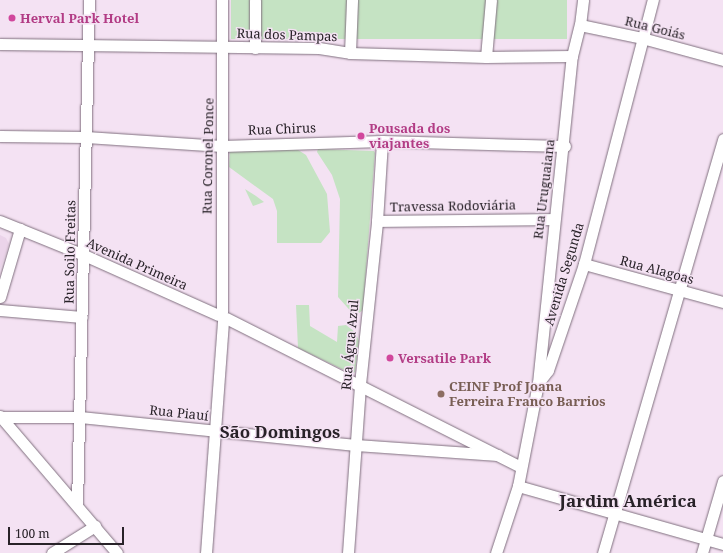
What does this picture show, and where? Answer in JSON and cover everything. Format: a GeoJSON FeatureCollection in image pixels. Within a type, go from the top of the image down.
{"type":"FeatureCollection","features":[{"type":"Feature","properties":{"kind":"street","name":"Rua Soilo Freitas"},"geometry":{"type":"LineString","coordinates":[[77,505],[89,0]]}},
{"type":"Feature","properties":{"kind":"street","name":"Rua Coronel Ponce"},"geometry":{"type":"LineString","coordinates":[[206,553],[216,432],[222,317],[220,259],[223,47],[222,0]]}},
{"type":"Feature","properties":{"kind":"street"},"geometry":{"type":"LineString","coordinates":[[255,0],[255,48]]}},
{"type":"Feature","properties":{"kind":"street"},"geometry":{"type":"LineString","coordinates":[[350,53],[352,0]]}},
{"type":"Feature","properties":{"kind":"street"},"geometry":{"type":"LineString","coordinates":[[486,57],[491,0]]}},
{"type":"Feature","properties":{"kind":"street","name":"Rua Uruguaiana"},"geometry":{"type":"LineString","coordinates":[[538,383],[554,219],[565,146],[572,56],[580,26],[583,0]]}},
{"type":"Feature","properties":{"kind":"street","name":"Avenida Segunda"},"geometry":{"type":"LineString","coordinates":[[496,553],[518,486],[538,383],[548,370],[584,264],[653,0]]}},
{"type":"Feature","properties":{"kind":"street","name":"Rua Goiás"},"geometry":{"type":"LineString","coordinates":[[580,26],[642,38],[723,60]]}},
{"type":"Feature","properties":{"kind":"street","name":"Rua dos Pampas"},"geometry":{"type":"LineString","coordinates":[[0,44],[319,48],[350,53],[486,57],[572,56]]}},
{"type":"Feature","properties":{"kind":"street","name":"Rua Chirus"},"geometry":{"type":"LineString","coordinates":[[0,136],[86,137],[222,146],[382,141],[565,146]]}},
{"type":"Feature","properties":{"kind":"street"},"geometry":{"type":"LineString","coordinates":[[603,553],[723,139]]}},
{"type":"Feature","properties":{"kind":"street","name":"Rua Água Azul"},"geometry":{"type":"LineString","coordinates":[[348,553],[360,384],[377,221],[382,141]]}},
{"type":"Feature","properties":{"kind":"street","name":"Travessa Rodoviária"},"geometry":{"type":"LineString","coordinates":[[377,221],[554,219]]}},
{"type":"Feature","properties":{"kind":"street","name":"Avenida Primeira"},"geometry":{"type":"LineString","coordinates":[[0,221],[84,255],[222,317],[360,384],[521,467]]}},
{"type":"Feature","properties":{"kind":"street"},"geometry":{"type":"LineString","coordinates":[[0,297],[20,229]]}},
{"type":"Feature","properties":{"kind":"street","name":"Rua Alagoas"},"geometry":{"type":"LineString","coordinates":[[584,264],[723,302]]}},
{"type":"Feature","properties":{"kind":"street"},"geometry":{"type":"LineString","coordinates":[[0,310],[82,317]]}},
{"type":"Feature","properties":{"kind":"street"},"geometry":{"type":"LineString","coordinates":[[0,416],[117,553]]}},
{"type":"Feature","properties":{"kind":"street","name":"Rua Piauí"},"geometry":{"type":"LineString","coordinates":[[0,416],[80,417],[356,445],[498,455]]}},
{"type":"Feature","properties":{"kind":"street"},"geometry":{"type":"LineString","coordinates":[[702,553],[723,481]]}},
{"type":"Feature","properties":{"kind":"street"},"geometry":{"type":"LineString","coordinates":[[518,486],[723,544]]}},
{"type":"Feature","properties":{"kind":"street"},"geometry":{"type":"LineString","coordinates":[[52,553],[95,526]]}},
{"type":"Feature","properties":{"kind":"shaded area"},"geometry":{"type":"Polygon","coordinates":[[[0,235],[6,238],[9,244],[0,270],[0,235]]]}},
{"type":"Feature","properties":{"kind":"green space"},"geometry":{"type":"Polygon","coordinates":[[[231,0],[567,0],[567,39],[231,39],[231,0]]]}},
{"type":"Feature","properties":{"kind":"green space"},"geometry":{"type":"Polygon","coordinates":[[[295,148],[306,155],[327,194],[330,232],[321,243],[277,243],[277,211],[273,199],[229,167],[230,149],[295,148]]]}},
{"type":"Feature","properties":{"kind":"green space"},"geometry":{"type":"Polygon","coordinates":[[[318,149],[374,151],[375,153],[363,310],[355,316],[338,297],[340,199],[332,175],[317,152],[318,149]]]}},
{"type":"Feature","properties":{"kind":"green space"},"geometry":{"type":"Polygon","coordinates":[[[245,189],[256,196],[264,202],[253,206],[245,189]]]}},
{"type":"Feature","properties":{"kind":"green space"},"geometry":{"type":"Polygon","coordinates":[[[296,305],[309,305],[310,326],[337,342],[338,326],[346,325],[355,332],[359,341],[355,372],[352,374],[298,348],[296,305]]]}},
{"type":"Feature","properties":{"kind":"place","name":"Herval Park Hotel"},"geometry":{"type":"Point","coordinates":[12,18]}},
{"type":"Feature","properties":{"kind":"place","name":"Pousada dos viajantes"},"geometry":{"type":"Point","coordinates":[361,136]}},
{"type":"Feature","properties":{"kind":"place","name":"Versatile Park"},"geometry":{"type":"Point","coordinates":[390,358]}},
{"type":"Feature","properties":{"kind":"place","name":"CEINF Prof Joana Ferreira Franco Barrios"},"geometry":{"type":"Point","coordinates":[441,394]}},
{"type":"Feature","properties":{"kind":"district","name":"São Domingos"},"geometry":{"type":"Point","coordinates":[280,432]}},
{"type":"Feature","properties":{"kind":"district","name":"Jardim América"},"geometry":{"type":"Point","coordinates":[628,501]}}]}
